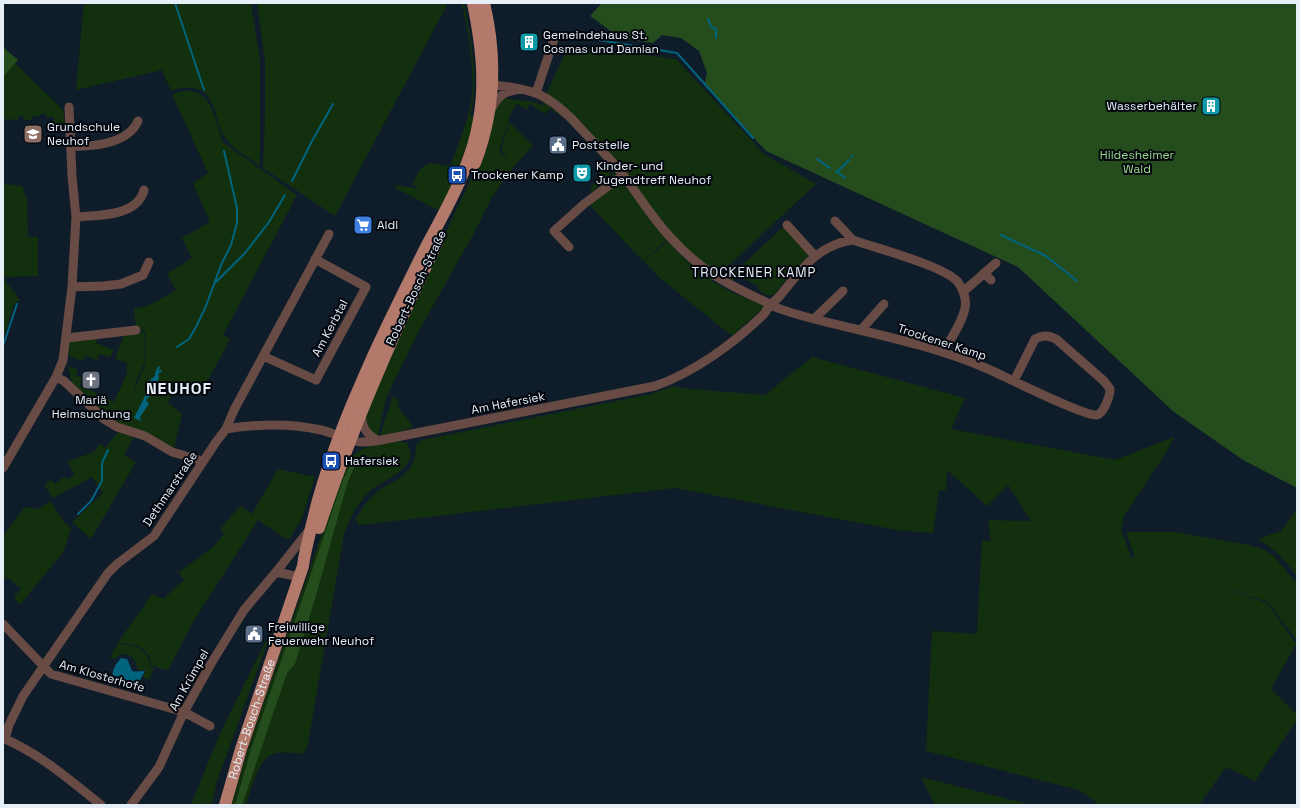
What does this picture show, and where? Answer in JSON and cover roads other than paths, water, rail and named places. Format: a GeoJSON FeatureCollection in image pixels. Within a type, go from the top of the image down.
{"type":"FeatureCollection","features":[{"type":"Feature","properties":{"kind":"main road","name":"Robert-Bosch-Straße"},"geometry":{"type":"LineString","coordinates":[[302,572],[318,500],[345,438],[361,412],[416,286],[471,174],[482,145],[490,112],[488,85],[473,3]]}},
{"type":"Feature","properties":{"kind":"main road","name":"Robert-Bosch-Straße"},"geometry":{"type":"LineString","coordinates":[[225,805],[241,749],[302,572],[310,556],[325,510],[345,438],[374,354],[463,172],[472,149],[488,85],[492,50],[484,3]]}},
{"type":"Feature","properties":{"kind":"street"},"geometry":{"type":"LineString","coordinates":[[536,93],[554,39]]}},
{"type":"Feature","properties":{"kind":"street","name":"Trockener Kamp"},"geometry":{"type":"LineString","coordinates":[[488,85],[536,93],[570,116],[623,175],[671,238],[695,261],[722,281],[770,305],[814,319],[943,352],[986,368],[1014,381],[1071,407],[1097,415],[1101,412],[1110,396],[1110,389],[1104,381],[1056,338],[1049,335],[1042,335],[1035,339],[1014,381]]}},
{"type":"Feature","properties":{"kind":"street"},"geometry":{"type":"LineString","coordinates":[[490,112],[500,95],[508,91],[518,89]]}},
{"type":"Feature","properties":{"kind":"street"},"geometry":{"type":"LineString","coordinates":[[3,468],[56,377],[63,360],[67,338],[72,287],[76,217],[70,146],[69,107]]}},
{"type":"Feature","properties":{"kind":"street"},"geometry":{"type":"LineString","coordinates":[[70,146],[86,147],[111,141],[135,129],[138,121]]}},
{"type":"Feature","properties":{"kind":"street"},"geometry":{"type":"LineString","coordinates":[[570,248],[554,231],[584,204],[623,175]]}},
{"type":"Feature","properties":{"kind":"street"},"geometry":{"type":"LineString","coordinates":[[76,217],[112,214],[126,210],[136,204],[143,195],[144,190]]}},
{"type":"Feature","properties":{"kind":"street"},"geometry":{"type":"LineString","coordinates":[[835,221],[853,240],[944,272],[957,282],[964,291],[965,307],[960,321],[943,352]]}},
{"type":"Feature","properties":{"kind":"street"},"geometry":{"type":"LineString","coordinates":[[787,226],[814,256]]}},
{"type":"Feature","properties":{"kind":"street","name":"Dethmarstraße"},"geometry":{"type":"LineString","coordinates":[[4,738],[16,708],[108,573],[116,564],[154,536],[203,461],[226,429],[234,410],[329,234]]}},
{"type":"Feature","properties":{"kind":"street","name":"Am Hafersiek"},"geometry":{"type":"LineString","coordinates":[[226,429],[252,425],[289,426],[323,430],[361,442],[637,390],[671,380],[730,344],[763,315],[770,305],[814,256],[832,245],[853,240]]}},
{"type":"Feature","properties":{"kind":"street","name":"Am Kerbtal"},"geometry":{"type":"LineString","coordinates":[[264,356],[316,380],[366,287],[315,259]]}},
{"type":"Feature","properties":{"kind":"street"},"geometry":{"type":"LineString","coordinates":[[72,287],[121,284],[143,274],[149,262]]}},
{"type":"Feature","properties":{"kind":"street"},"geometry":{"type":"LineString","coordinates":[[964,291],[996,263]]}},
{"type":"Feature","properties":{"kind":"street"},"geometry":{"type":"LineString","coordinates":[[984,273],[991,280]]}},
{"type":"Feature","properties":{"kind":"street"},"geometry":{"type":"LineString","coordinates":[[814,319],[843,292]]}},
{"type":"Feature","properties":{"kind":"street"},"geometry":{"type":"LineString","coordinates":[[861,330],[884,304]]}},
{"type":"Feature","properties":{"kind":"street"},"geometry":{"type":"LineString","coordinates":[[67,338],[136,330]]}},
{"type":"Feature","properties":{"kind":"street"},"geometry":{"type":"LineString","coordinates":[[56,377],[64,381],[104,419],[117,427],[145,436],[172,452],[203,461]]}},
{"type":"Feature","properties":{"kind":"street"},"geometry":{"type":"LineString","coordinates":[[361,412],[363,427],[368,435],[377,440]]}},
{"type":"Feature","properties":{"kind":"street","name":"Am Krümpel"},"geometry":{"type":"LineString","coordinates":[[131,805],[159,767],[184,712],[212,662],[244,610],[276,572],[311,526]]}},
{"type":"Feature","properties":{"kind":"street"},"geometry":{"type":"LineString","coordinates":[[276,572],[302,572]]}},
{"type":"Feature","properties":{"kind":"street","name":"Am Klosterhofe"},"geometry":{"type":"LineString","coordinates":[[3,624],[51,674],[184,712],[210,726]]}},
{"type":"Feature","properties":{"kind":"street"},"geometry":{"type":"LineString","coordinates":[[4,738],[43,759],[98,803]]}},
{"type":"Feature","properties":{"kind":"water"},"geometry":{"type":"Polygon","coordinates":[[[158,366],[160,367],[158,372],[158,383],[146,400],[149,404],[140,417],[141,421],[134,418],[149,388],[150,381],[155,376],[158,366]]]}},
{"type":"Feature","properties":{"kind":"water"},"geometry":{"type":"Polygon","coordinates":[[[121,658],[127,659],[132,671],[145,671],[137,689],[123,685],[114,679],[113,671],[121,658]]]}},
{"type":"Feature","properties":{"kind":"waterway"},"geometry":{"type":"LineString","coordinates":[[175,3],[204,90]]}},
{"type":"Feature","properties":{"kind":"waterway"},"geometry":{"type":"LineString","coordinates":[[708,19],[711,27],[716,29],[716,38]]}},
{"type":"Feature","properties":{"kind":"waterway"},"geometry":{"type":"LineString","coordinates":[[581,37],[677,53],[753,138]]}},
{"type":"Feature","properties":{"kind":"waterway"},"geometry":{"type":"LineString","coordinates":[[292,181],[333,104]]}},
{"type":"Feature","properties":{"kind":"waterway"},"geometry":{"type":"LineString","coordinates":[[177,347],[189,339],[196,327],[206,306],[221,265],[231,245],[237,223],[237,208],[224,151]]}},
{"type":"Feature","properties":{"kind":"waterway"},"geometry":{"type":"LineString","coordinates":[[817,159],[830,168]]}},
{"type":"Feature","properties":{"kind":"waterway"},"geometry":{"type":"LineString","coordinates":[[837,172],[849,160]]}},
{"type":"Feature","properties":{"kind":"waterway"},"geometry":{"type":"LineString","coordinates":[[836,171],[845,178]]}},
{"type":"Feature","properties":{"kind":"waterway"},"geometry":{"type":"LineString","coordinates":[[215,283],[245,253],[269,222],[285,195]]}},
{"type":"Feature","properties":{"kind":"waterway"},"geometry":{"type":"LineString","coordinates":[[1001,235],[1046,256],[1077,281]]}},
{"type":"Feature","properties":{"kind":"waterway"},"geometry":{"type":"LineString","coordinates":[[3,346],[17,304]]}},
{"type":"Feature","properties":{"kind":"waterway"},"geometry":{"type":"LineString","coordinates":[[78,514],[91,501],[102,481],[102,463],[108,450]]}},
{"type":"Feature","properties":{"kind":"place","name":"Gemeindehaus St. Cosmas und Damian"},"geometry":{"type":"Point","coordinates":[529,42]}},
{"type":"Feature","properties":{"kind":"place","name":"Wasserbehälter"},"geometry":{"type":"Point","coordinates":[1211,106]}},
{"type":"Feature","properties":{"kind":"place","name":"Grundschule Neuhof"},"geometry":{"type":"Point","coordinates":[33,134]}},
{"type":"Feature","properties":{"kind":"place","name":"Poststelle"},"geometry":{"type":"Point","coordinates":[558,145]}},
{"type":"Feature","properties":{"kind":"place","name":"Kinder- und Jugendtreff Neuhof"},"geometry":{"type":"Point","coordinates":[582,173]}},
{"type":"Feature","properties":{"kind":"place","name":"Trockener Kamp"},"geometry":{"type":"Point","coordinates":[457,175]}},
{"type":"Feature","properties":{"kind":"place","name":"Aldi"},"geometry":{"type":"Point","coordinates":[363,225]}},
{"type":"Feature","properties":{"kind":"place","name":"Mariä Heimsuchung"},"geometry":{"type":"Point","coordinates":[91,380]}},
{"type":"Feature","properties":{"kind":"place","name":"Hafersiek"},"geometry":{"type":"Point","coordinates":[331,461]}},
{"type":"Feature","properties":{"kind":"place","name":"Freiwillige Feuerwehr Neuhof"},"geometry":{"type":"Point","coordinates":[254,634]}},
{"type":"Feature","properties":{"kind":"district","name":"TROCKENER KAMP"},"geometry":{"type":"Point","coordinates":[754,272]}},
{"type":"Feature","properties":{"kind":"district","name":"NEUHOF"},"geometry":{"type":"Point","coordinates":[179,388]}},
{"type":"Feature","properties":{"kind":"park label","name":"Hildesheimer Wald"},"geometry":{"type":"Point","coordinates":[1137,162]}}]}
